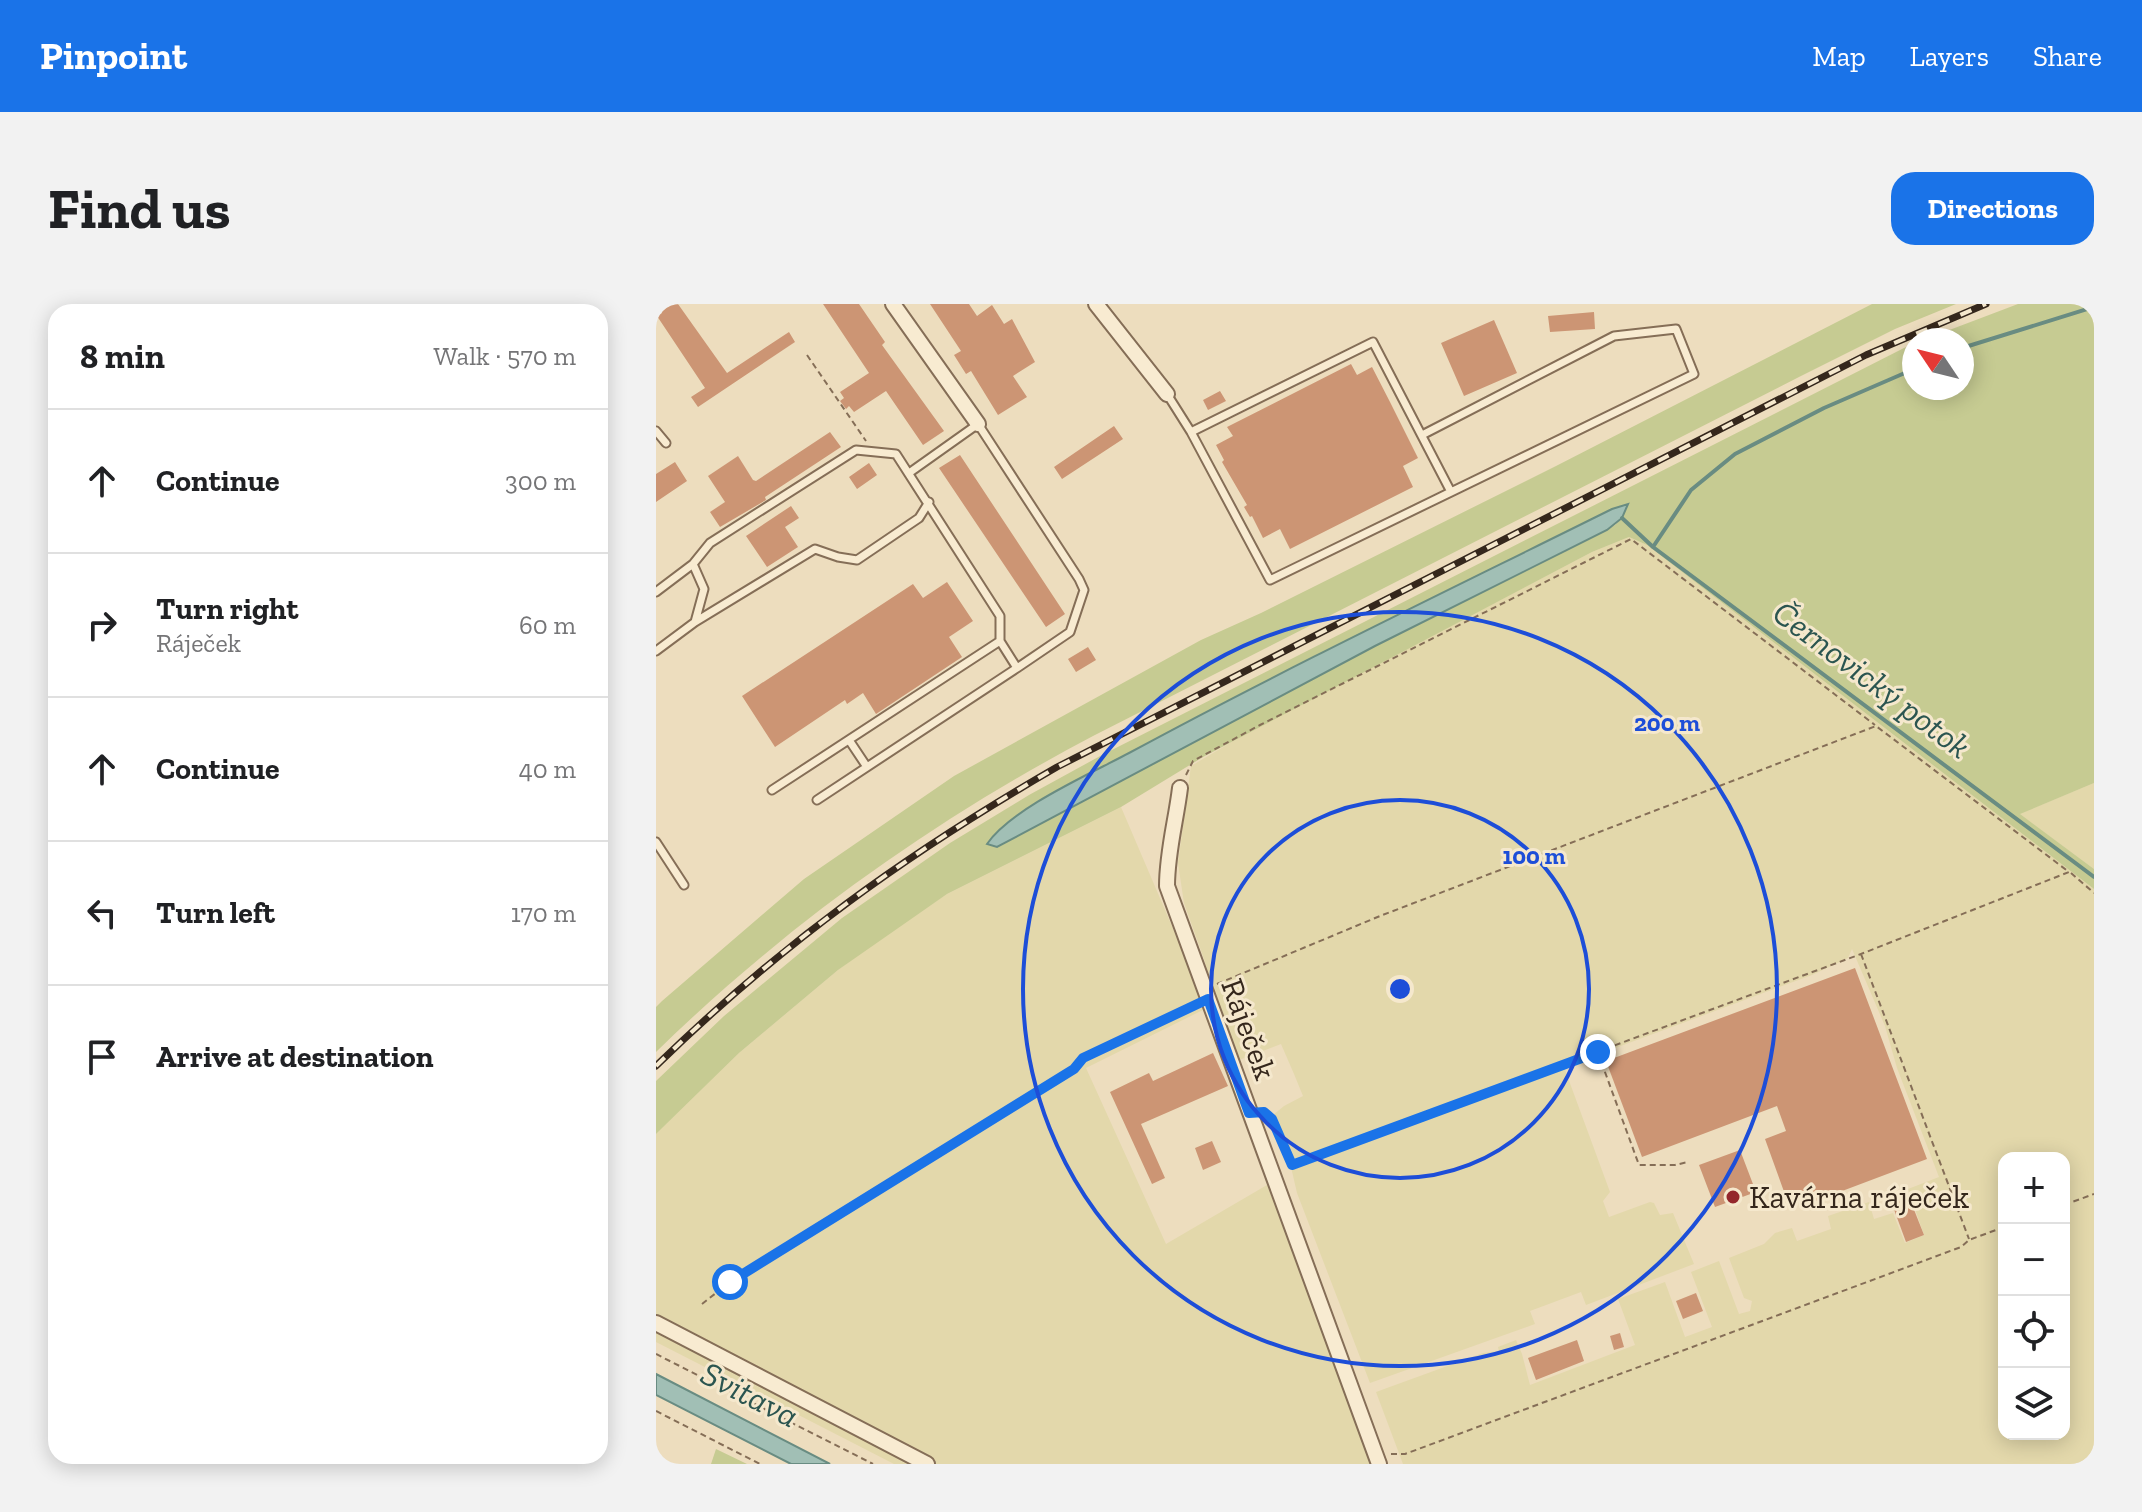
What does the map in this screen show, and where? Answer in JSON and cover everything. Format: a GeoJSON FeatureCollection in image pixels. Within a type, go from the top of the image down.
{"type":"FeatureCollection","features":[{"type":"Feature","properties":{"kind":"street"},"geometry":{"type":"LineString","coordinates":[[893,304],[978,424]]}},
{"type":"Feature","properties":{"kind":"street"},"geometry":{"type":"LineString","coordinates":[[1096,304],[1167,394]]}},
{"type":"Feature","properties":{"kind":"street","name":"Ráječek"},"geometry":{"type":"LineString","coordinates":[[1180,788],[1167,856],[1167,886],[1378,1462]]}},
{"type":"Feature","properties":{"kind":"street"},"geometry":{"type":"LineString","coordinates":[[656,1323],[927,1464]]}},
{"type":"Feature","properties":{"kind":"lane"},"geometry":{"type":"LineString","coordinates":[[1167,394],[1191,432],[1270,580],[1694,374],[1676,329],[1614,336],[1422,435]]}},
{"type":"Feature","properties":{"kind":"lane"},"geometry":{"type":"LineString","coordinates":[[1191,432],[1373,342],[1451,492]]}},
{"type":"Feature","properties":{"kind":"lane"},"geometry":{"type":"LineString","coordinates":[[817,800],[1070,632],[1084,590],[978,424],[909,473]]}},
{"type":"Feature","properties":{"kind":"lane"},"geometry":{"type":"LineString","coordinates":[[656,431],[666,443]]}},
{"type":"Feature","properties":{"kind":"lane"},"geometry":{"type":"LineString","coordinates":[[656,592],[693,564],[710,543],[856,450],[896,454],[1000,616],[1000,641],[1017,668]]}},
{"type":"Feature","properties":{"kind":"lane"},"geometry":{"type":"LineString","coordinates":[[656,651],[695,622],[815,549],[857,560],[919,518],[929,502]]}},
{"type":"Feature","properties":{"kind":"lane"},"geometry":{"type":"LineString","coordinates":[[693,564],[704,589],[695,622]]}},
{"type":"Feature","properties":{"kind":"lane"},"geometry":{"type":"LineString","coordinates":[[772,790],[1000,641]]}},
{"type":"Feature","properties":{"kind":"lane"},"geometry":{"type":"LineString","coordinates":[[849,740],[867,767]]}},
{"type":"Feature","properties":{"kind":"lane"},"geometry":{"type":"LineString","coordinates":[[656,842],[684,885]]}},
{"type":"Feature","properties":{"kind":"path"},"geometry":{"type":"LineString","coordinates":[[807,355],[873,452]]}},
{"type":"Feature","properties":{"kind":"path"},"geometry":{"type":"LineString","coordinates":[[1180,788],[1193,761],[1631,539],[2094,893]]}},
{"type":"Feature","properties":{"kind":"path"},"geometry":{"type":"LineString","coordinates":[[702,1304],[730,1282],[1074,1069],[1083,1058],[1206,994],[1380,916],[1876,726]]}},
{"type":"Feature","properties":{"kind":"path"},"geometry":{"type":"LineString","coordinates":[[1249,1113],[1264,1112],[1272,1119],[1292,1165],[1861,954],[2069,872]]}},
{"type":"Feature","properties":{"kind":"path"},"geometry":{"type":"LineString","coordinates":[[1861,954],[1969,1240]]}},
{"type":"Feature","properties":{"kind":"path"},"geometry":{"type":"LineString","coordinates":[[1598,1052],[1639,1165],[1688,1162]]}},
{"type":"Feature","properties":{"kind":"path"},"geometry":{"type":"LineString","coordinates":[[2070,1203],[2094,1194]]}},
{"type":"Feature","properties":{"kind":"path"},"geometry":{"type":"LineString","coordinates":[[1378,1462],[1946,1253],[1998,1229]]}},
{"type":"Feature","properties":{"kind":"path"},"geometry":{"type":"LineString","coordinates":[[656,1354],[873,1464]]}},
{"type":"Feature","properties":{"kind":"path"},"geometry":{"type":"LineString","coordinates":[[656,1411],[760,1464]]}},
{"type":"Feature","properties":{"kind":"shaded area"},"geometry":{"type":"Polygon","coordinates":[[[1629,537],[1647,545],[2094,889],[2094,1464],[1403,1464],[1376,1392],[1483,1353],[1499,1351],[1498,1347],[1516,1340],[1530,1385],[1635,1345],[1618,1299],[1665,1282],[1685,1337],[1712,1327],[1691,1272],[1719,1261],[1739,1314],[1750,1311],[1752,1301],[1744,1298],[1729,1258],[1764,1244],[1775,1233],[1792,1228],[1797,1241],[1831,1229],[1828,1216],[1869,1202],[1874,1219],[1893,1213],[1905,1243],[1924,1235],[1908,1189],[1939,1177],[1897,1068],[1885,1026],[1852,949],[1848,958],[1812,975],[1564,1067],[1610,1192],[1603,1201],[1609,1217],[1650,1202],[1654,1203],[1660,1215],[1673,1213],[1694,1264],[1586,1305],[1581,1292],[1530,1311],[1535,1324],[1370,1383],[1297,1193],[1291,1167],[1268,1119],[1303,1096],[1281,1044],[1239,1060],[1208,983],[1205,962],[1184,903],[1178,863],[1191,766],[1254,729],[1592,552],[1629,537]]]}},
{"type":"Feature","properties":{"kind":"shaded area"},"geometry":{"type":"Polygon","coordinates":[[[2094,783],[2094,869],[2019,814],[2094,783]]]}},
{"type":"Feature","properties":{"kind":"shaded area"},"geometry":{"type":"Polygon","coordinates":[[[1121,807],[1207,1008],[1086,1068],[1166,1244],[1267,1185],[1376,1464],[894,1464],[656,1342],[656,1134],[739,1053],[838,970],[891,931],[947,894],[1121,807]]]}},
{"type":"Feature","properties":{"kind":"green space"},"geometry":{"type":"Polygon","coordinates":[[[1872,304],[1956,304],[1895,329],[1799,377],[1033,769],[975,803],[863,878],[756,961],[656,1052],[656,1007],[662,1001],[804,879],[954,776],[1201,640],[1556,466],[1872,304]]]}},
{"type":"Feature","properties":{"kind":"green space"},"geometry":{"type":"Polygon","coordinates":[[[2018,304],[2094,304],[2094,783],[2020,814],[2094,869],[2094,889],[1647,545],[1629,537],[1592,552],[1203,757],[1121,807],[947,894],[838,970],[739,1053],[656,1134],[656,1081],[724,1016],[842,918],[950,843],[1102,755],[1902,349],[1902,400],[1974,400],[1974,328],[1955,328],[2018,304]],[[1627,504],[1367,630],[1050,794],[1013,818],[988,844],[997,847],[1375,646],[1615,525],[1622,518],[1627,504]]]}},
{"type":"Feature","properties":{"kind":"green space"},"geometry":{"type":"Polygon","coordinates":[[[716,1449],[747,1464],[711,1464],[716,1449]]]}},
{"type":"Feature","properties":{"kind":"water"},"geometry":{"type":"Polygon","coordinates":[[[1628,504],[1622,518],[1607,530],[1375,646],[997,847],[987,844],[1014,818],[1074,782],[1370,629],[1612,509],[1628,504]]]}},
{"type":"Feature","properties":{"kind":"water"},"geometry":{"type":"Polygon","coordinates":[[[656,1374],[830,1464],[791,1464],[656,1395],[656,1374]]]}},
{"type":"Feature","properties":{"kind":"building"},"geometry":{"type":"Polygon","coordinates":[[[656,304],[678,304],[727,373],[789,332],[795,342],[698,407],[691,397],[705,388],[657,316],[662,313],[656,304]]]}},
{"type":"Feature","properties":{"kind":"building"},"geometry":{"type":"Polygon","coordinates":[[[823,304],[859,304],[885,342],[882,345],[944,431],[923,445],[886,391],[854,412],[849,406],[846,409],[840,401],[844,398],[840,392],[869,373],[823,304]]]}},
{"type":"Feature","properties":{"kind":"building"},"geometry":{"type":"Polygon","coordinates":[[[930,304],[969,304],[977,316],[992,305],[1004,324],[1012,319],[1035,362],[1013,376],[1027,397],[998,415],[971,371],[966,374],[954,355],[961,351],[930,304]]]}},
{"type":"Feature","properties":{"kind":"building"},"geometry":{"type":"Polygon","coordinates":[[[1594,312],[1595,329],[1550,332],[1548,316],[1594,312]]]}},
{"type":"Feature","properties":{"kind":"building"},"geometry":{"type":"Polygon","coordinates":[[[1494,320],[1517,373],[1464,396],[1441,343],[1494,320]]]}},
{"type":"Feature","properties":{"kind":"building"},"geometry":{"type":"Polygon","coordinates":[[[1351,364],[1357,375],[1372,367],[1390,402],[1418,458],[1403,466],[1413,487],[1290,549],[1280,529],[1263,538],[1244,507],[1247,505],[1222,462],[1224,460],[1216,445],[1233,436],[1227,427],[1351,364]]]}},
{"type":"Feature","properties":{"kind":"building"},"geometry":{"type":"Polygon","coordinates":[[[1220,391],[1226,401],[1208,410],[1203,400],[1220,391]]]}},
{"type":"Feature","properties":{"kind":"building"},"geometry":{"type":"Polygon","coordinates":[[[1114,426],[1123,439],[1062,479],[1054,467],[1114,426]]]}},
{"type":"Feature","properties":{"kind":"building"},"geometry":{"type":"Polygon","coordinates":[[[830,432],[841,447],[765,497],[766,500],[720,527],[710,512],[725,502],[708,476],[738,456],[756,481],[830,432]]]}},
{"type":"Feature","properties":{"kind":"building"},"geometry":{"type":"Polygon","coordinates":[[[960,455],[1065,614],[1046,627],[939,468],[960,455]]]}},
{"type":"Feature","properties":{"kind":"building"},"geometry":{"type":"Polygon","coordinates":[[[675,462],[687,481],[656,502],[656,474],[675,462]]]}},
{"type":"Feature","properties":{"kind":"building"},"geometry":{"type":"Polygon","coordinates":[[[869,463],[877,475],[857,489],[849,477],[869,463]]]}},
{"type":"Feature","properties":{"kind":"building"},"geometry":{"type":"Polygon","coordinates":[[[791,506],[799,518],[785,527],[798,547],[767,567],[746,536],[791,506]]]}},
{"type":"Feature","properties":{"kind":"building"},"geometry":{"type":"Polygon","coordinates":[[[947,582],[973,621],[949,637],[962,657],[876,714],[863,693],[847,704],[845,700],[775,747],[742,696],[913,584],[923,598],[947,582]]]}},
{"type":"Feature","properties":{"kind":"building"},"geometry":{"type":"Polygon","coordinates":[[[1088,647],[1096,660],[1076,672],[1068,659],[1088,647]]]}},
{"type":"Feature","properties":{"kind":"building"},"geometry":{"type":"Polygon","coordinates":[[[1855,968],[1927,1159],[1813,1202],[1809,1191],[1787,1200],[1765,1139],[1786,1131],[1777,1106],[1642,1157],[1606,1061],[1855,968]]]}},
{"type":"Feature","properties":{"kind":"building"},"geometry":{"type":"Polygon","coordinates":[[[1213,1053],[1228,1086],[1141,1124],[1165,1178],[1152,1184],[1110,1092],[1149,1073],[1153,1081],[1213,1053]]]}},
{"type":"Feature","properties":{"kind":"building"},"geometry":{"type":"Polygon","coordinates":[[[1212,1141],[1221,1162],[1203,1170],[1195,1148],[1212,1141]]]}},
{"type":"Feature","properties":{"kind":"building"},"geometry":{"type":"Polygon","coordinates":[[[1740,1150],[1756,1192],[1715,1207],[1699,1165],[1740,1150]]]}},
{"type":"Feature","properties":{"kind":"building"},"geometry":{"type":"Polygon","coordinates":[[[1909,1197],[1924,1235],[1906,1242],[1892,1204],[1909,1197]]]}},
{"type":"Feature","properties":{"kind":"building"},"geometry":{"type":"Polygon","coordinates":[[[1696,1293],[1703,1311],[1683,1319],[1676,1301],[1696,1293]]]}},
{"type":"Feature","properties":{"kind":"building"},"geometry":{"type":"Polygon","coordinates":[[[1620,1333],[1624,1347],[1614,1350],[1610,1336],[1620,1333]]]}},
{"type":"Feature","properties":{"kind":"building"},"geometry":{"type":"Polygon","coordinates":[[[1577,1340],[1584,1361],[1536,1380],[1528,1358],[1577,1340]]]}},
{"type":"Feature","properties":{"kind":"waterway"},"geometry":{"type":"LineString","coordinates":[[1974,344],[2094,307]]}},
{"type":"Feature","properties":{"kind":"waterway"},"geometry":{"type":"LineString","coordinates":[[1653,547],[1691,490],[1735,454],[1824,408],[1902,374]]}},
{"type":"Feature","properties":{"kind":"waterway","name":"Černovický potok"},"geometry":{"type":"LineString","coordinates":[[1622,518],[1653,547],[2094,877]]}},
{"type":"Feature","properties":{"kind":"railway"},"geometry":{"type":"LineString","coordinates":[[656,1066],[750,980],[847,903],[948,833],[1057,767],[1866,355],[1986,304]]}},
{"type":"Feature","properties":{"kind":"place","name":"Kavárna ráječek"},"geometry":{"type":"Point","coordinates":[1733,1197]}},
{"type":"Feature","properties":{"kind":"route"},"geometry":{"type":"LineString","coordinates":[[730,1282],[1074,1069],[1083,1058],[1208,999],[1249,1113],[1264,1112],[1272,1119],[1292,1165],[1598,1052]]}},
{"type":"Feature","properties":{"kind":"water label","name":"Svitava"},"geometry":{"type":"Point","coordinates":[750,1394]}}]}
